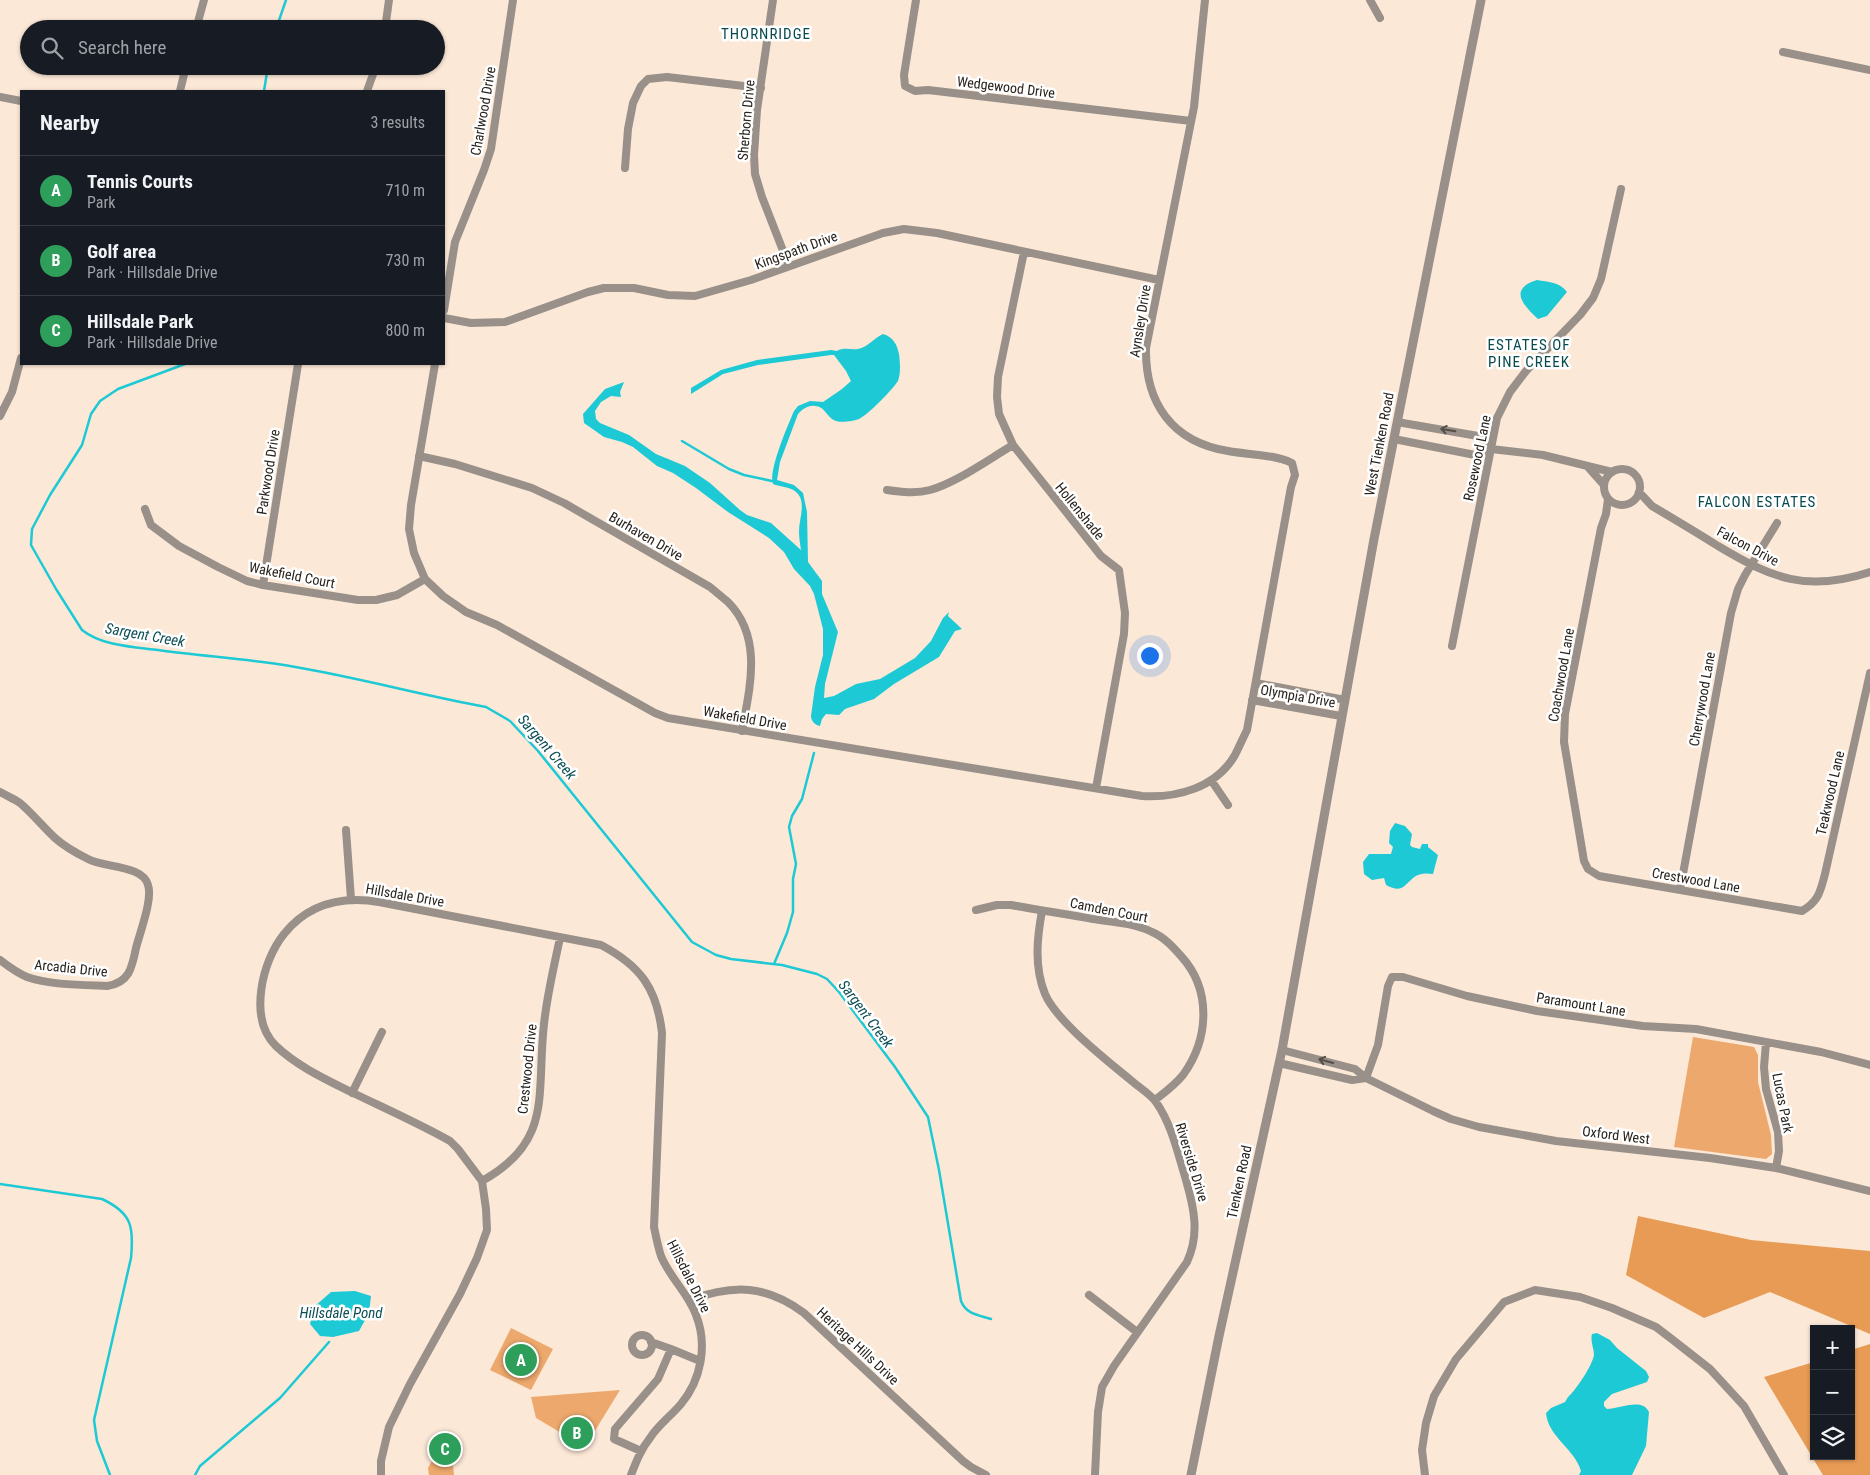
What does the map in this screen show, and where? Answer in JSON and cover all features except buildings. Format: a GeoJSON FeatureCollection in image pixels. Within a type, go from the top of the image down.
{"type":"FeatureCollection","features":[{"type":"Feature","properties":{"kind":"street"},"geometry":{"type":"LineString","coordinates":[[198,20],[204,0]]}},
{"type":"Feature","properties":{"kind":"street"},"geometry":{"type":"LineString","coordinates":[[386,20],[389,0]]}},
{"type":"Feature","properties":{"kind":"street","name":"Charlwood Drive"},"geometry":{"type":"LineString","coordinates":[[445,304],[455,242],[491,148],[513,0]]}},
{"type":"Feature","properties":{"kind":"street","name":"Sherborn Drive"},"geometry":{"type":"LineString","coordinates":[[773,0],[754,143],[755,174],[789,266]]}},
{"type":"Feature","properties":{"kind":"street","name":"Wedgewood Drive"},"geometry":{"type":"LineString","coordinates":[[916,0],[904,75],[905,86],[915,90],[1191,121]]}},
{"type":"Feature","properties":{"kind":"street","name":"Aynsley Drive"},"geometry":{"type":"LineString","coordinates":[[1205,0],[1194,107],[1146,348],[1146,370],[1152,393],[1162,412],[1186,436],[1203,444],[1226,451],[1282,458],[1292,463],[1294,476],[1252,700]]}},
{"type":"Feature","properties":{"kind":"street"},"geometry":{"type":"LineString","coordinates":[[1370,0],[1380,18]]}},
{"type":"Feature","properties":{"kind":"street","name":"West Tienken Road"},"geometry":{"type":"LineString","coordinates":[[1310,894],[1341,716],[1481,0]]}},
{"type":"Feature","properties":{"kind":"street"},"geometry":{"type":"LineString","coordinates":[[1782,52],[1870,70]]}},
{"type":"Feature","properties":{"kind":"street"},"geometry":{"type":"LineString","coordinates":[[180,90],[184,75]]}},
{"type":"Feature","properties":{"kind":"street"},"geometry":{"type":"LineString","coordinates":[[367,90],[373,75]]}},
{"type":"Feature","properties":{"kind":"street"},"geometry":{"type":"LineString","coordinates":[[625,168],[628,129],[633,103],[641,86],[648,80],[668,76],[761,88]]}},
{"type":"Feature","properties":{"kind":"street"},"geometry":{"type":"LineString","coordinates":[[0,97],[20,102]]}},
{"type":"Feature","properties":{"kind":"street","name":"Rosewood Lane"},"geometry":{"type":"LineString","coordinates":[[1452,646],[1497,418],[1510,392],[1526,371],[1580,315],[1593,298],[1601,279],[1621,189]]}},
{"type":"Feature","properties":{"kind":"street","name":"Kingspath Drive"},"geometry":{"type":"LineString","coordinates":[[445,318],[471,322],[504,322],[604,288],[634,288],[668,295],[695,296],[709,293],[882,233],[904,229],[938,233],[1159,280]]}},
{"type":"Feature","properties":{"kind":"street","name":"Hollenshade"},"geometry":{"type":"LineString","coordinates":[[1024,252],[998,377],[997,397],[999,414],[1013,445],[1100,556],[1119,570],[1125,612],[1124,634],[1096,788]]}},
{"type":"Feature","properties":{"kind":"street"},"geometry":{"type":"LineString","coordinates":[[0,416],[12,392],[20,362]]}},
{"type":"Feature","properties":{"kind":"street","name":"Parkwood Drive"},"geometry":{"type":"LineString","coordinates":[[263,585],[298,365]]}},
{"type":"Feature","properties":{"kind":"street"},"geometry":{"type":"LineString","coordinates":[[425,579],[414,553],[410,529],[411,505],[435,365]]}},
{"type":"Feature","properties":{"kind":"street"},"geometry":{"type":"LineString","coordinates":[[1398,422],[1478,436],[1491,449]]}},
{"type":"Feature","properties":{"kind":"street"},"geometry":{"type":"LineString","coordinates":[[1394,440],[1475,454],[1491,449],[1543,455],[1612,472],[1624,470],[1635,475],[1640,486],[1639,492],[1632,502],[1619,505],[1606,514]]}},
{"type":"Feature","properties":{"kind":"street"},"geometry":{"type":"LineString","coordinates":[[887,490],[909,493],[930,490],[953,480],[1013,445]]}},
{"type":"Feature","properties":{"kind":"street","name":"Burhaven Drive"},"geometry":{"type":"LineString","coordinates":[[419,456],[455,464],[540,492],[564,503],[710,587],[729,603],[740,619],[748,639],[752,659],[742,730]]}},
{"type":"Feature","properties":{"kind":"street"},"geometry":{"type":"LineString","coordinates":[[1588,467],[1604,485],[1608,499],[1619,505]]}},
{"type":"Feature","properties":{"kind":"street"},"geometry":{"type":"LineString","coordinates":[[1604,485],[1612,472]]}},
{"type":"Feature","properties":{"kind":"street","name":"Falcon Drive"},"geometry":{"type":"LineString","coordinates":[[1639,492],[1652,506],[1752,566],[1778,576],[1809,582],[1839,580],[1870,572]]}},
{"type":"Feature","properties":{"kind":"street","name":"Coachwood Lane"},"geometry":{"type":"LineString","coordinates":[[1588,869],[1584,861],[1564,742],[1565,714],[1608,499]]}},
{"type":"Feature","properties":{"kind":"street","name":"Falcon Drive"},"geometry":{"type":"LineString","coordinates":[[1632,502],[1652,506]]}},
{"type":"Feature","properties":{"kind":"street","name":"Wakefield Court"},"geometry":{"type":"LineString","coordinates":[[144,509],[151,525],[179,546],[247,581],[263,585],[358,600],[376,600],[397,594],[425,579]]}},
{"type":"Feature","properties":{"kind":"street","name":"Cherrywood Lane"},"geometry":{"type":"LineString","coordinates":[[1680,890],[1731,613],[1738,589],[1745,575],[1777,523]]}},
{"type":"Feature","properties":{"kind":"street","name":"Wakefield Drive"},"geometry":{"type":"LineString","coordinates":[[425,579],[443,596],[466,612],[498,624],[655,713],[668,718],[1096,788]]}},
{"type":"Feature","properties":{"kind":"street","name":"Teakwood Lane"},"geometry":{"type":"LineString","coordinates":[[1802,911],[1814,903],[1821,891],[1870,673]]}},
{"type":"Feature","properties":{"kind":"street","name":"Olympia Drive"},"geometry":{"type":"LineString","coordinates":[[1256,683],[1345,700]]}},
{"type":"Feature","properties":{"kind":"street","name":"Olympia Drive"},"geometry":{"type":"LineString","coordinates":[[1096,788],[1142,796],[1162,797],[1180,794],[1203,785],[1219,774],[1234,756],[1246,730],[1252,700],[1341,716]]}},
{"type":"Feature","properties":{"kind":"street"},"geometry":{"type":"LineString","coordinates":[[1211,780],[1228,805]]}},
{"type":"Feature","properties":{"kind":"street","name":"Arcadia Drive"},"geometry":{"type":"LineString","coordinates":[[0,792],[19,802],[55,838],[75,852],[91,861],[131,870],[144,876],[149,885],[148,898],[133,962],[123,981],[115,985],[86,985],[29,977],[15,971],[0,960]]}},
{"type":"Feature","properties":{"kind":"street"},"geometry":{"type":"LineString","coordinates":[[346,830],[351,898]]}},
{"type":"Feature","properties":{"kind":"street","name":"Crestwood Lane"},"geometry":{"type":"LineString","coordinates":[[1588,869],[1599,876],[1802,911]]}},
{"type":"Feature","properties":{"kind":"street","name":"Tienken Road"},"geometry":{"type":"LineString","coordinates":[[1191,1475],[1219,1336],[1282,1050],[1310,894]]}},
{"type":"Feature","properties":{"kind":"street","name":"Hillsdale Drive"},"geometry":{"type":"LineString","coordinates":[[381,1475],[384,1445],[389,1427],[410,1384],[460,1294],[483,1245],[487,1230],[486,1209],[482,1181],[450,1141],[323,1078],[275,1046],[266,1030],[260,999],[262,980],[274,948],[283,934],[298,920],[317,908],[330,902],[351,898],[601,945],[616,953],[640,973],[656,1002],[662,1033],[654,1227],[662,1257],[690,1300],[701,1328],[702,1341],[700,1367],[692,1389],[681,1404],[650,1437],[641,1451],[631,1475]]}},
{"type":"Feature","properties":{"kind":"street","name":"Camden Court"},"geometry":{"type":"LineString","coordinates":[[976,910],[1004,904],[1138,926],[1164,939],[1189,964],[1203,998],[1203,1030],[1192,1061],[1182,1076],[1155,1100]]}},
{"type":"Feature","properties":{"kind":"street","name":"Riverside Drive"},"geometry":{"type":"LineString","coordinates":[[1042,911],[1038,934],[1037,958],[1042,986],[1052,1006],[1078,1034],[1155,1100],[1165,1116],[1171,1132],[1194,1206],[1195,1234],[1191,1254],[1187,1262],[1137,1332],[1102,1386],[1098,1412],[1095,1475]]}},
{"type":"Feature","properties":{"kind":"street","name":"Crestwood Drive"},"geometry":{"type":"LineString","coordinates":[[482,1181],[512,1162],[523,1148],[531,1133],[538,1110],[544,1024],[560,938]]}},
{"type":"Feature","properties":{"kind":"street","name":"Paramount Lane"},"geometry":{"type":"LineString","coordinates":[[1366,1078],[1378,1045],[1388,986],[1392,977],[1403,977],[1466,996],[1536,1011],[1643,1026],[1696,1029],[1821,1052],[1870,1065]]}},
{"type":"Feature","properties":{"kind":"street"},"geometry":{"type":"LineString","coordinates":[[352,1093],[382,1032]]}},
{"type":"Feature","properties":{"kind":"street","name":"Lucas Park"},"geometry":{"type":"LineString","coordinates":[[1766,1043],[1764,1067],[1766,1089],[1778,1132],[1776,1168]]}},
{"type":"Feature","properties":{"kind":"street","name":"Oxford West"},"geometry":{"type":"LineString","coordinates":[[1282,1050],[1355,1069],[1366,1078],[1451,1119],[1479,1127],[1556,1141],[1710,1158],[1776,1168],[1870,1191]]}},
{"type":"Feature","properties":{"kind":"street","name":"Oxford West"},"geometry":{"type":"LineString","coordinates":[[1279,1063],[1352,1080],[1366,1078]]}},
{"type":"Feature","properties":{"kind":"street","name":"Heritage Hills Drive"},"geometry":{"type":"LineString","coordinates":[[690,1300],[734,1288],[761,1291],[790,1303],[804,1313],[963,1461],[986,1475]]}},
{"type":"Feature","properties":{"kind":"street"},"geometry":{"type":"LineString","coordinates":[[1425,1475],[1422,1450],[1424,1432],[1434,1396],[1456,1360],[1504,1302],[1535,1290],[1580,1297],[1635,1317],[1656,1327],[1684,1347],[1717,1376],[1744,1406],[1784,1475]]}},
{"type":"Feature","properties":{"kind":"street"},"geometry":{"type":"LineString","coordinates":[[1089,1295],[1137,1332]]}},
{"type":"Feature","properties":{"kind":"street"},"geometry":{"type":"LineString","coordinates":[[651,1342],[700,1361]]}},
{"type":"Feature","properties":{"kind":"street"},"geometry":{"type":"LineString","coordinates":[[641,1451],[614,1439],[615,1429],[658,1379],[670,1349]]}},
{"type":"Feature","properties":{"kind":"shaded area"},"geometry":{"type":"Polygon","coordinates":[[[1693,1037],[1754,1047],[1758,1055],[1758,1082],[1771,1135],[1772,1154],[1766,1159],[1674,1147],[1693,1037]]]}},
{"type":"Feature","properties":{"kind":"shaded area"},"geometry":{"type":"Polygon","coordinates":[[[1638,1216],[1751,1240],[1870,1251],[1870,1334],[1855,1328],[1855,1325],[1849,1325],[1770,1292],[1704,1318],[1626,1275],[1638,1216]]]}},
{"type":"Feature","properties":{"kind":"shaded area"},"geometry":{"type":"Polygon","coordinates":[[[511,1328],[553,1349],[531,1390],[490,1370],[511,1328]]]}},
{"type":"Feature","properties":{"kind":"shaded area"},"geometry":{"type":"Polygon","coordinates":[[[1870,1344],[1870,1475],[1823,1475],[1814,1460],[1855,1460],[1855,1349],[1870,1344]]]}},
{"type":"Feature","properties":{"kind":"shaded area"},"geometry":{"type":"Polygon","coordinates":[[[1810,1363],[1810,1453],[1764,1377],[1810,1363]]]}},
{"type":"Feature","properties":{"kind":"shaded area"},"geometry":{"type":"Polygon","coordinates":[[[620,1390],[585,1447],[536,1418],[531,1397],[620,1390]]]}},
{"type":"Feature","properties":{"kind":"shaded area"},"geometry":{"type":"Polygon","coordinates":[[[449,1430],[454,1475],[429,1475],[428,1468],[449,1430]]]}},
{"type":"Feature","properties":{"kind":"water"},"geometry":{"type":"Polygon","coordinates":[[[1537,280],[1557,284],[1567,292],[1547,316],[1538,319],[1527,308],[1521,298],[1523,288],[1537,280]]]}},
{"type":"Feature","properties":{"kind":"water"},"geometry":{"type":"Polygon","coordinates":[[[883,334],[892,339],[898,350],[900,375],[898,381],[886,396],[857,420],[836,421],[818,407],[810,406],[802,410],[798,414],[780,462],[777,480],[794,485],[803,493],[807,512],[808,562],[822,581],[822,594],[838,632],[825,684],[824,698],[834,696],[856,684],[880,679],[915,658],[931,641],[943,618],[949,612],[948,616],[962,629],[955,631],[939,657],[894,684],[874,699],[845,709],[839,715],[826,714],[820,726],[816,725],[811,716],[815,687],[823,655],[823,629],[814,594],[810,586],[794,569],[784,552],[769,538],[673,473],[657,466],[633,447],[604,437],[584,423],[583,414],[605,389],[624,382],[620,392],[621,397],[611,396],[601,402],[595,411],[596,419],[600,423],[629,435],[656,454],[685,466],[710,483],[747,515],[771,523],[801,550],[799,531],[802,510],[801,500],[794,490],[773,484],[773,469],[794,411],[798,406],[810,401],[823,402],[842,389],[851,381],[846,371],[834,355],[831,355],[758,365],[723,374],[691,394],[691,388],[721,370],[757,360],[831,350],[858,349],[883,334]]]}},
{"type":"Feature","properties":{"kind":"water"},"geometry":{"type":"Polygon","coordinates":[[[1395,823],[1405,826],[1412,834],[1410,845],[1412,847],[1420,849],[1422,844],[1428,844],[1428,847],[1438,855],[1433,874],[1418,875],[1398,889],[1386,885],[1384,878],[1372,880],[1364,874],[1363,862],[1369,854],[1391,854],[1393,847],[1389,843],[1390,831],[1395,823]]]}},
{"type":"Feature","properties":{"kind":"water","name":"Hillsdale Pond"},"geometry":{"type":"Polygon","coordinates":[[[355,1291],[371,1296],[369,1313],[359,1331],[333,1337],[320,1336],[310,1324],[315,1306],[331,1292],[355,1291]]]}},
{"type":"Feature","properties":{"kind":"water"},"geometry":{"type":"Polygon","coordinates":[[[1597,1333],[1610,1340],[1646,1371],[1649,1377],[1647,1382],[1612,1394],[1604,1402],[1604,1406],[1607,1409],[1636,1404],[1646,1408],[1649,1412],[1646,1446],[1632,1475],[1579,1475],[1581,1471],[1578,1463],[1551,1429],[1546,1413],[1551,1408],[1565,1402],[1579,1384],[1593,1360],[1591,1339],[1592,1334],[1597,1333]]]}},
{"type":"Feature","properties":{"kind":"waterway","name":"Sargent Creek"},"geometry":{"type":"LineString","coordinates":[[279,20],[286,0]]}},
{"type":"Feature","properties":{"kind":"waterway","name":"Sargent Creek"},"geometry":{"type":"LineString","coordinates":[[264,90],[267,75]]}},
{"type":"Feature","properties":{"kind":"waterway","name":"Sargent Creek"},"geometry":{"type":"LineString","coordinates":[[182,365],[118,389],[100,401],[91,414],[82,445],[50,495],[32,529],[31,545],[82,630],[99,639],[118,645],[274,664],[339,675],[486,707],[510,721],[538,751],[692,942],[716,955],[731,959],[782,965],[817,974],[827,979],[839,992],[895,1067],[928,1117],[961,1301],[969,1311],[991,1319]]}},
{"type":"Feature","properties":{"kind":"waterway"},"geometry":{"type":"LineString","coordinates":[[682,441],[729,469],[744,475],[772,481]]}},
{"type":"Feature","properties":{"kind":"waterway"},"geometry":{"type":"LineString","coordinates":[[774,964],[787,933],[793,912],[793,879],[796,864],[789,827],[792,816],[802,799],[814,753]]}},
{"type":"Feature","properties":{"kind":"waterway"},"geometry":{"type":"LineString","coordinates":[[0,1184],[102,1199],[120,1210],[129,1222],[132,1238],[131,1258],[94,1420],[97,1441],[110,1475]]}},
{"type":"Feature","properties":{"kind":"waterway"},"geometry":{"type":"LineString","coordinates":[[195,1475],[200,1466],[280,1398],[329,1342]]}},
{"type":"Feature","properties":{"kind":"place","name":"Tennis Courts"},"geometry":{"type":"Point","coordinates":[521,1360]}},
{"type":"Feature","properties":{"kind":"place","name":"Golf area"},"geometry":{"type":"Point","coordinates":[577,1433]}},
{"type":"Feature","properties":{"kind":"place","name":"Hillsdale Park"},"geometry":{"type":"Point","coordinates":[445,1449]}},
{"type":"Feature","properties":{"kind":"district","name":"THORNRIDGE"},"geometry":{"type":"Point","coordinates":[766,34]}},
{"type":"Feature","properties":{"kind":"district","name":"ESTATES OF PINE CREEK"},"geometry":{"type":"Point","coordinates":[1529,354]}},
{"type":"Feature","properties":{"kind":"district","name":"FALCON ESTATES"},"geometry":{"type":"Point","coordinates":[1757,502]}}]}
